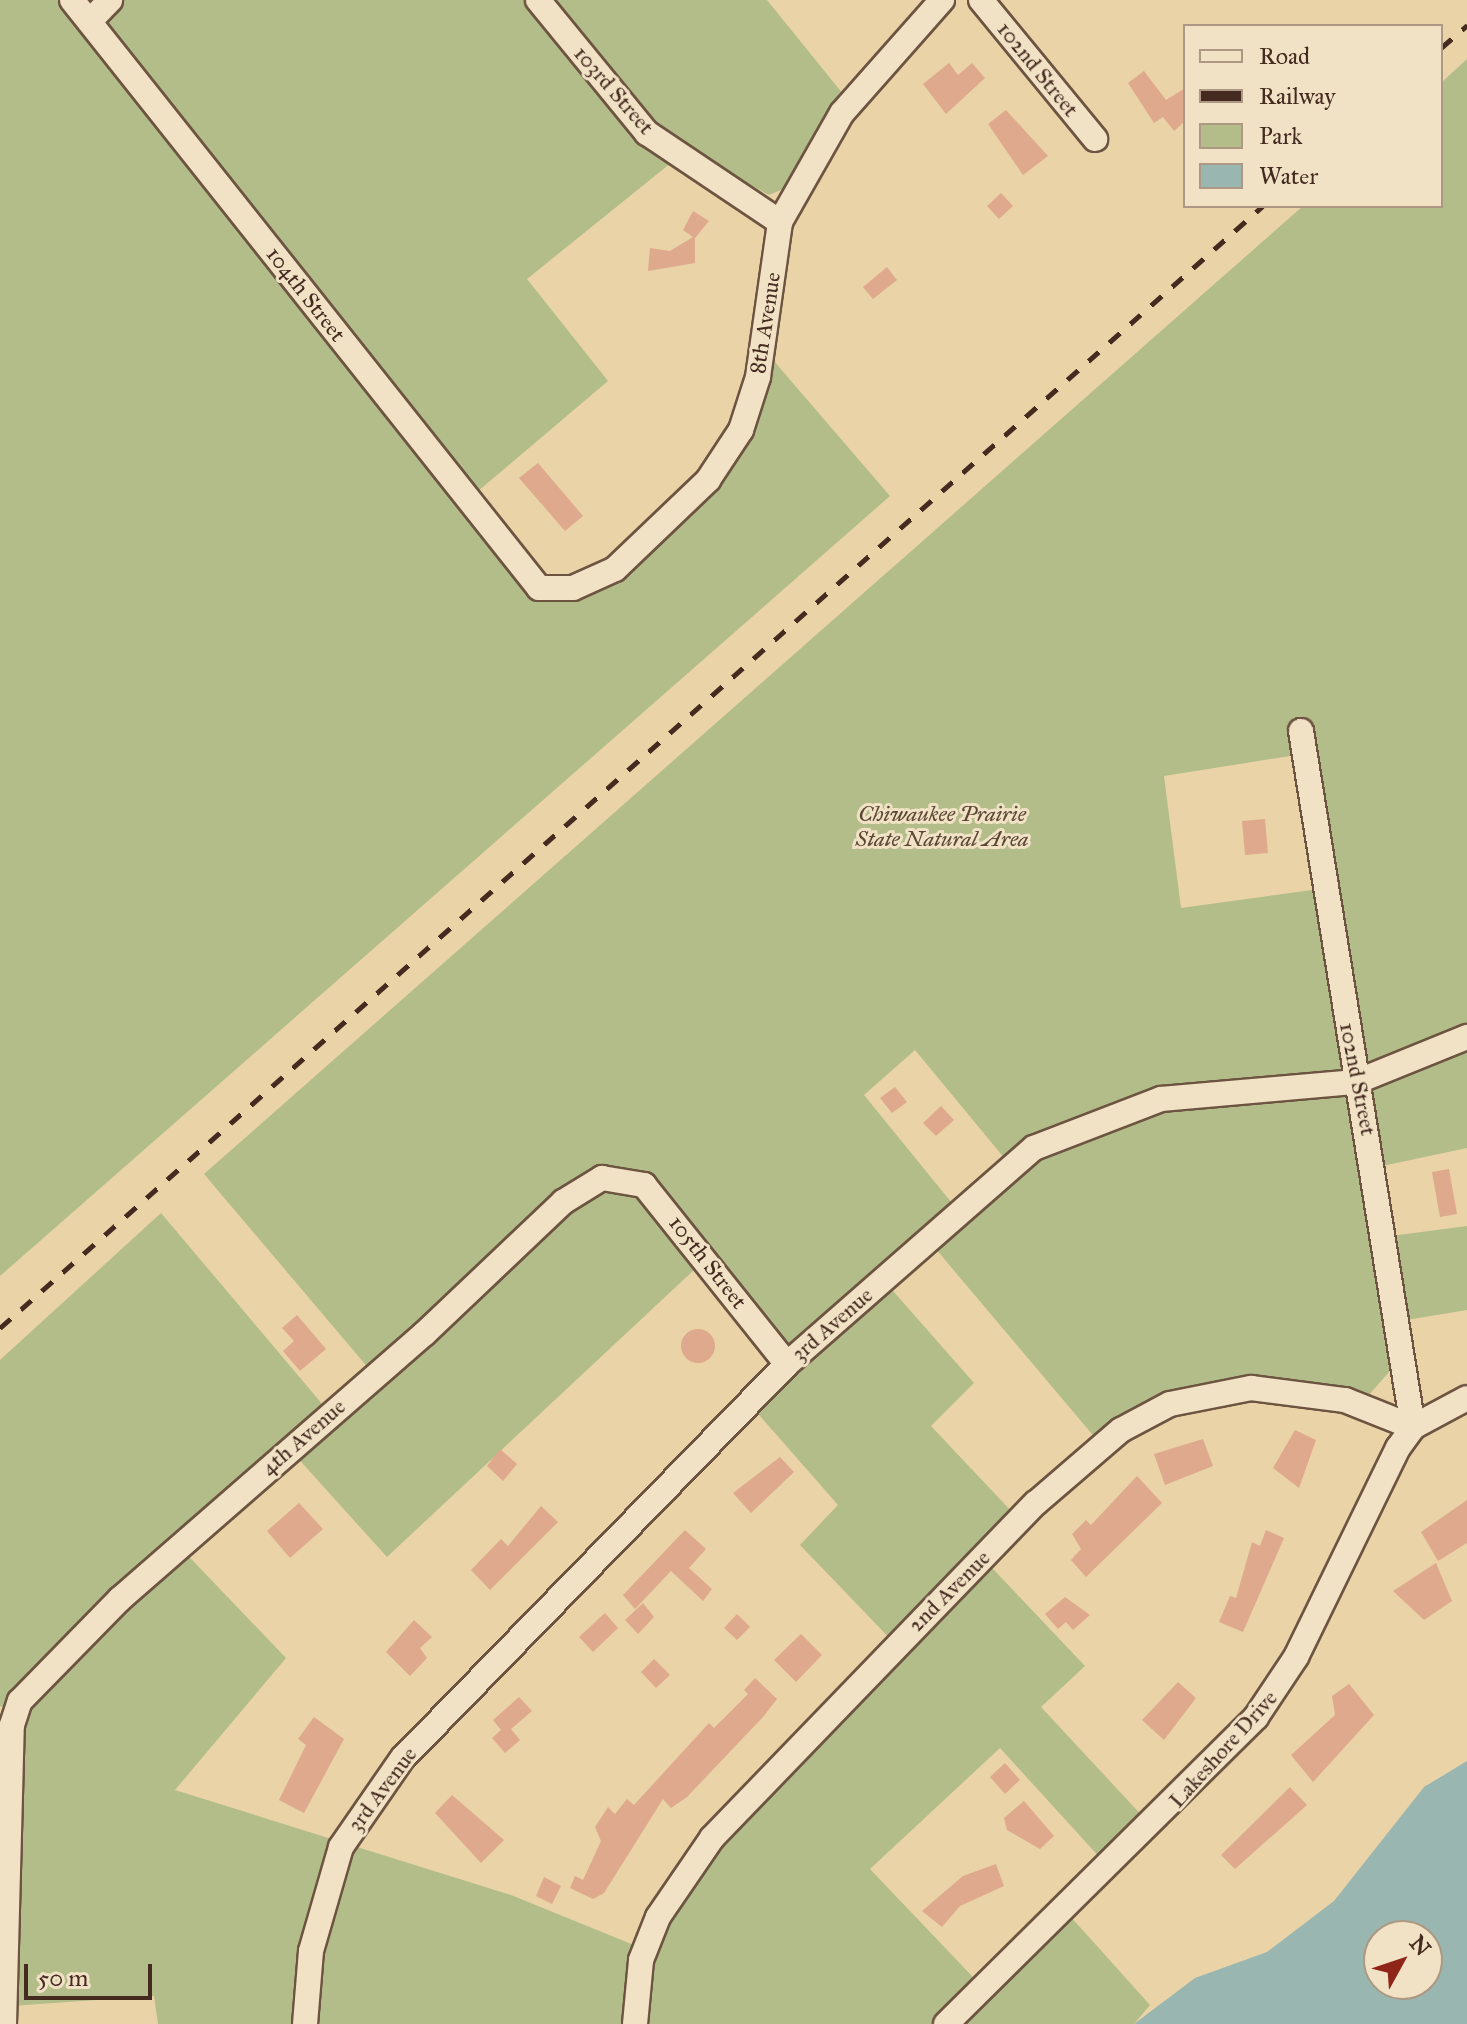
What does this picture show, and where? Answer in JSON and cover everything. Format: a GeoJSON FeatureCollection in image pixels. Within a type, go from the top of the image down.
{"type":"FeatureCollection","features":[{"type":"Feature","properties":{"kind":"street","name":"104th Street"},"geometry":{"type":"LineString","coordinates":[[72,0],[539,588]]}},
{"type":"Feature","properties":{"kind":"street"},"geometry":{"type":"LineString","coordinates":[[90,21],[110,0]]}},
{"type":"Feature","properties":{"kind":"street","name":"103rd Street"},"geometry":{"type":"LineString","coordinates":[[538,0],[647,133],[780,222]]}},
{"type":"Feature","properties":{"kind":"street","name":"8th Avenue"},"geometry":{"type":"LineString","coordinates":[[539,588],[573,588],[615,569],[708,480],[741,430],[758,377],[780,222],[842,113],[942,0]]}},
{"type":"Feature","properties":{"kind":"street","name":"102nd Street"},"geometry":{"type":"LineString","coordinates":[[981,0],[1095,139]]}},
{"type":"Feature","properties":{"kind":"street","name":"102nd Street"},"geometry":{"type":"LineString","coordinates":[[1301,731],[1413,1427]]}},
{"type":"Feature","properties":{"kind":"street","name":"3rd Avenue"},"geometry":{"type":"LineString","coordinates":[[305,2024],[311,1951],[341,1847],[402,1759],[503,1648],[787,1364],[1034,1148],[1161,1099],[1356,1082],[1467,1037]]}},
{"type":"Feature","properties":{"kind":"street","name":"105th Street"},"geometry":{"type":"LineString","coordinates":[[617,1177],[655,1194],[787,1364]]}},
{"type":"Feature","properties":{"kind":"street","name":"4th Avenue"},"geometry":{"type":"LineString","coordinates":[[4,2024],[12,1725],[34,1683],[120,1599],[424,1334],[563,1202],[593,1181],[617,1177]]}},
{"type":"Feature","properties":{"kind":"street","name":"2nd Avenue"},"geometry":{"type":"LineString","coordinates":[[634,2021],[641,1960],[658,1917],[712,1838],[1036,1503],[1121,1430],[1180,1401],[1251,1388],[1345,1400],[1413,1427]]}},
{"type":"Feature","properties":{"kind":"street","name":"Lakeshore Drive"},"geometry":{"type":"LineString","coordinates":[[946,2024],[1256,1717],[1296,1657],[1363,1507],[1413,1427],[1467,1398]]}},
{"type":"Feature","properties":{"kind":"green space"},"geometry":{"type":"Polygon","coordinates":[[[0,0],[60,0],[87,33],[119,0],[767,0],[843,94],[788,187],[769,195],[687,150],[527,279],[608,381],[464,503],[558,597],[718,476],[767,353],[890,496],[0,1276],[0,0]]]}},
{"type":"Feature","properties":{"kind":"green space","name":"Chiwaukee Prairie State Natural Area"},"geometry":{"type":"Polygon","coordinates":[[[1467,59],[1467,1148],[1368,1169],[1376,1238],[1467,1226],[1467,1310],[1388,1323],[1389,1372],[1368,1396],[1262,1383],[1097,1440],[924,1235],[879,1275],[974,1383],[931,1426],[1013,1513],[976,1551],[1085,1666],[1041,1707],[1146,1820],[1103,1861],[1000,1748],[870,1869],[990,1995],[1070,1916],[1150,2005],[1134,2024],[158,2024],[154,1996],[11,2006],[22,1715],[0,1706],[0,1360],[161,1213],[334,1418],[370,1370],[204,1174],[1301,208],[1443,208],[1443,81],[1467,59]],[[1315,752],[1164,776],[1181,908],[1334,887],[1315,752]],[[915,1050],[864,1095],[956,1208],[1015,1171],[915,1050]],[[710,1255],[387,1557],[285,1444],[175,1542],[286,1658],[175,1790],[511,1895],[651,1952],[689,1877],[900,1649],[800,1545],[838,1505],[753,1408],[787,1377],[778,1338],[710,1255]]]}},
{"type":"Feature","properties":{"kind":"water"},"geometry":{"type":"Polygon","coordinates":[[[1467,1761],[1467,2024],[1134,2024],[1195,1978],[1267,1952],[1334,1901],[1424,1787],[1467,1761]]]}},
{"type":"Feature","properties":{"kind":"building"},"geometry":{"type":"Polygon","coordinates":[[[949,63],[958,75],[972,63],[985,78],[946,114],[923,84],[949,63]]]}},
{"type":"Feature","properties":{"kind":"building"},"geometry":{"type":"Polygon","coordinates":[[[1144,71],[1166,100],[1183,89],[1183,123],[1174,131],[1163,117],[1154,123],[1128,83],[1144,71]]]}},
{"type":"Feature","properties":{"kind":"building"},"geometry":{"type":"Polygon","coordinates":[[[1006,110],[1048,156],[1023,175],[988,124],[1006,110]]]}},
{"type":"Feature","properties":{"kind":"building"},"geometry":{"type":"Polygon","coordinates":[[[1001,193],[1013,206],[999,219],[987,206],[1001,193]]]}},
{"type":"Feature","properties":{"kind":"building"},"geometry":{"type":"Polygon","coordinates":[[[693,211],[709,221],[695,238],[695,263],[648,271],[650,248],[670,251],[693,237],[683,230],[693,211]]]}},
{"type":"Feature","properties":{"kind":"building"},"geometry":{"type":"Polygon","coordinates":[[[887,267],[897,280],[873,299],[863,287],[887,267]]]}},
{"type":"Feature","properties":{"kind":"building"},"geometry":{"type":"Polygon","coordinates":[[[538,463],[583,516],[565,531],[519,478],[538,463]]]}},
{"type":"Feature","properties":{"kind":"building"},"geometry":{"type":"Polygon","coordinates":[[[1265,819],[1268,853],[1245,855],[1242,821],[1265,819]]]}},
{"type":"Feature","properties":{"kind":"building"},"geometry":{"type":"Polygon","coordinates":[[[895,1087],[907,1102],[892,1113],[880,1098],[895,1087]]]}},
{"type":"Feature","properties":{"kind":"building"},"geometry":{"type":"Polygon","coordinates":[[[941,1106],[954,1120],[936,1136],[923,1123],[941,1106]]]}},
{"type":"Feature","properties":{"kind":"building"},"geometry":{"type":"Polygon","coordinates":[[[1449,1169],[1457,1214],[1440,1217],[1432,1172],[1449,1169]]]}},
{"type":"Feature","properties":{"kind":"building"},"geometry":{"type":"Polygon","coordinates":[[[297,1315],[326,1349],[300,1371],[283,1351],[294,1341],[282,1328],[297,1315]]]}},
{"type":"Feature","properties":{"kind":"building"},"geometry":{"type":"Polygon","coordinates":[[[698,1329],[710,1334],[715,1346],[710,1358],[698,1363],[686,1358],[681,1346],[686,1334],[698,1329]]]}},
{"type":"Feature","properties":{"kind":"building"},"geometry":{"type":"Polygon","coordinates":[[[1295,1430],[1316,1440],[1299,1488],[1273,1468],[1295,1430]]]}},
{"type":"Feature","properties":{"kind":"building"},"geometry":{"type":"Polygon","coordinates":[[[1203,1439],[1213,1466],[1165,1485],[1154,1454],[1203,1439]]]}},
{"type":"Feature","properties":{"kind":"building"},"geometry":{"type":"Polygon","coordinates":[[[500,1449],[517,1464],[503,1481],[487,1466],[500,1449]]]}},
{"type":"Feature","properties":{"kind":"building"},"geometry":{"type":"Polygon","coordinates":[[[780,1457],[794,1472],[751,1513],[733,1493],[780,1457]]]}},
{"type":"Feature","properties":{"kind":"building"},"geometry":{"type":"Polygon","coordinates":[[[1137,1476],[1162,1503],[1086,1577],[1071,1560],[1081,1549],[1072,1534],[1086,1520],[1091,1525],[1137,1476]]]}},
{"type":"Feature","properties":{"kind":"building"},"geometry":{"type":"Polygon","coordinates":[[[1467,1500],[1467,1543],[1438,1561],[1421,1532],[1467,1500]]]}},
{"type":"Feature","properties":{"kind":"building"},"geometry":{"type":"Polygon","coordinates":[[[299,1503],[323,1529],[290,1558],[267,1531],[299,1503]]]}},
{"type":"Feature","properties":{"kind":"building"},"geometry":{"type":"Polygon","coordinates":[[[541,1506],[558,1522],[490,1590],[471,1570],[501,1539],[508,1546],[541,1506]]]}},
{"type":"Feature","properties":{"kind":"building"},"geometry":{"type":"Polygon","coordinates":[[[685,1530],[706,1549],[689,1568],[712,1589],[703,1601],[671,1571],[635,1609],[623,1595],[685,1530]]]}},
{"type":"Feature","properties":{"kind":"building"},"geometry":{"type":"Polygon","coordinates":[[[1266,1530],[1284,1538],[1243,1632],[1219,1622],[1230,1596],[1236,1598],[1252,1542],[1260,1546],[1266,1530]]]}},
{"type":"Feature","properties":{"kind":"building"},"geometry":{"type":"Polygon","coordinates":[[[1436,1563],[1452,1601],[1424,1620],[1393,1591],[1436,1563]]]}},
{"type":"Feature","properties":{"kind":"building"},"geometry":{"type":"Polygon","coordinates":[[[1065,1597],[1090,1615],[1073,1630],[1066,1622],[1058,1629],[1045,1614],[1065,1597]]]}},
{"type":"Feature","properties":{"kind":"building"},"geometry":{"type":"Polygon","coordinates":[[[643,1603],[654,1617],[638,1634],[625,1620],[643,1603]]]}},
{"type":"Feature","properties":{"kind":"building"},"geometry":{"type":"Polygon","coordinates":[[[605,1613],[618,1628],[593,1652],[579,1637],[605,1613]]]}},
{"type":"Feature","properties":{"kind":"building"},"geometry":{"type":"Polygon","coordinates":[[[737,1614],[750,1627],[737,1640],[724,1628],[737,1614]]]}},
{"type":"Feature","properties":{"kind":"building"},"geometry":{"type":"Polygon","coordinates":[[[414,1620],[432,1637],[420,1648],[427,1658],[410,1676],[386,1652],[414,1620]]]}},
{"type":"Feature","properties":{"kind":"building"},"geometry":{"type":"Polygon","coordinates":[[[801,1634],[822,1655],[796,1682],[774,1660],[801,1634]]]}},
{"type":"Feature","properties":{"kind":"building"},"geometry":{"type":"Polygon","coordinates":[[[654,1659],[670,1675],[656,1688],[641,1672],[654,1659]]]}},
{"type":"Feature","properties":{"kind":"building"},"geometry":{"type":"Polygon","coordinates":[[[755,1678],[777,1699],[763,1717],[687,1797],[671,1808],[663,1799],[604,1893],[593,1899],[570,1888],[575,1876],[583,1880],[601,1841],[595,1827],[608,1807],[615,1814],[627,1799],[634,1805],[709,1723],[714,1728],[748,1694],[744,1690],[755,1678]]]}},
{"type":"Feature","properties":{"kind":"building"},"geometry":{"type":"Polygon","coordinates":[[[1178,1682],[1196,1698],[1164,1740],[1142,1720],[1178,1682]]]}},
{"type":"Feature","properties":{"kind":"building"},"geometry":{"type":"Polygon","coordinates":[[[1349,1684],[1374,1715],[1313,1782],[1291,1755],[1335,1715],[1332,1696],[1349,1684]]]}},
{"type":"Feature","properties":{"kind":"building"},"geometry":{"type":"Polygon","coordinates":[[[519,1697],[532,1711],[511,1729],[520,1740],[505,1753],[492,1738],[501,1730],[493,1720],[519,1697]]]}},
{"type":"Feature","properties":{"kind":"building"},"geometry":{"type":"Polygon","coordinates":[[[314,1717],[344,1739],[304,1813],[279,1800],[306,1745],[298,1739],[314,1717]]]}},
{"type":"Feature","properties":{"kind":"building"},"geometry":{"type":"Polygon","coordinates":[[[1005,1763],[1020,1780],[1005,1794],[990,1777],[1005,1763]]]}},
{"type":"Feature","properties":{"kind":"building"},"geometry":{"type":"Polygon","coordinates":[[[1290,1787],[1307,1805],[1235,1869],[1221,1855],[1290,1787]]]}},
{"type":"Feature","properties":{"kind":"building"},"geometry":{"type":"Polygon","coordinates":[[[452,1795],[504,1840],[481,1863],[435,1813],[452,1795]]]}},
{"type":"Feature","properties":{"kind":"building"},"geometry":{"type":"Polygon","coordinates":[[[1024,1801],[1054,1836],[1040,1849],[1007,1830],[1004,1818],[1024,1801]]]}},
{"type":"Feature","properties":{"kind":"building"},"geometry":{"type":"Polygon","coordinates":[[[996,1864],[1004,1886],[960,1906],[942,1927],[922,1911],[963,1876],[996,1864]]]}},
{"type":"Feature","properties":{"kind":"building"},"geometry":{"type":"Polygon","coordinates":[[[544,1877],[561,1886],[552,1904],[536,1896],[544,1877]]]}},
{"type":"Feature","properties":{"kind":"railway"},"geometry":{"type":"LineString","coordinates":[[1443,46],[1467,25]]}},
{"type":"Feature","properties":{"kind":"railway"},"geometry":{"type":"LineString","coordinates":[[0,1328],[1261,208]]}}]}
